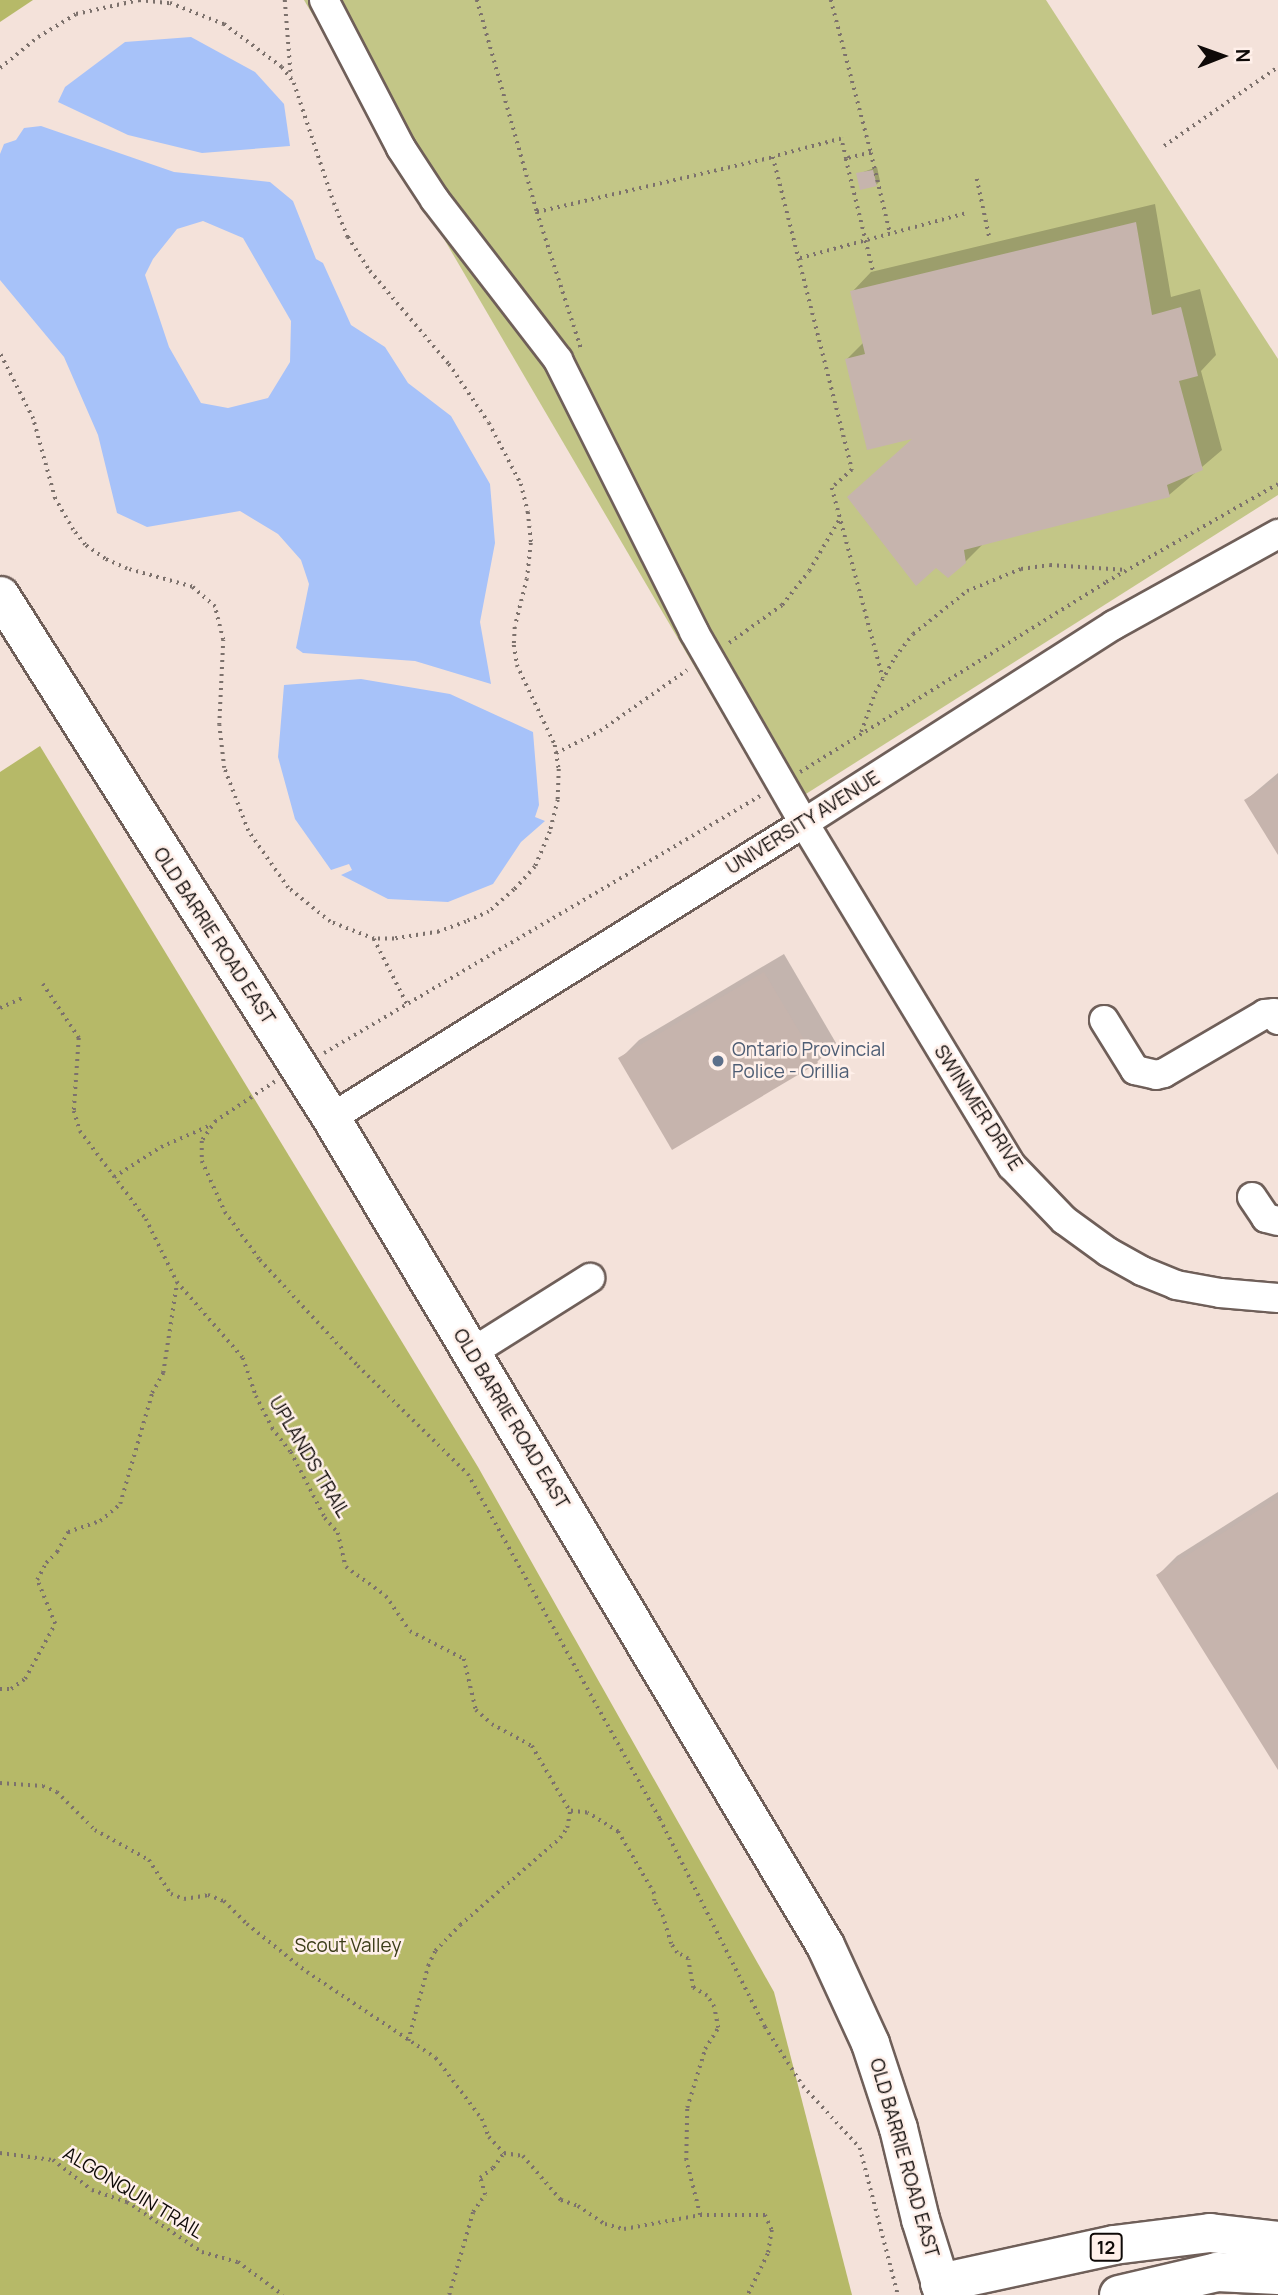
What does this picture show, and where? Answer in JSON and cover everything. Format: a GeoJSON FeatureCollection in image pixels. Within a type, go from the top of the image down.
{"type":"FeatureCollection","features":[{"type":"Feature","properties":{"kind":"highway","name":"12"},"geometry":{"type":"LineString","coordinates":[[942,2289],[1114,2245],[1210,2233],[1278,2241]]}},
{"type":"Feature","properties":{"kind":"highway"},"geometry":{"type":"LineString","coordinates":[[1118,2295],[1217,2272],[1278,2275]]}},
{"type":"Feature","properties":{"kind":"main road","name":"OLD BARRIE ROAD EAST"},"geometry":{"type":"LineString","coordinates":[[0,594],[331,1118],[825,1945],[870,2043],[898,2128],[920,2219],[942,2289]]}},
{"type":"Feature","properties":{"kind":"street","name":"SWINIMER DRIVE"},"geometry":{"type":"LineString","coordinates":[[324,0],[401,148],[435,200],[558,360],[694,632],[804,824],[998,1143],[1032,1189],[1064,1220],[1108,1252],[1142,1271],[1176,1284],[1220,1293],[1278,1297]]}},
{"type":"Feature","properties":{"kind":"street","name":"UNIVERSITY AVENUE"},"geometry":{"type":"LineString","coordinates":[[331,1118],[804,824],[1114,625],[1278,534]]}},
{"type":"Feature","properties":{"kind":"street"},"geometry":{"type":"LineString","coordinates":[[1104,1020],[1135,1070],[1156,1075],[1164,1073],[1265,1014],[1274,1013],[1278,1020]]}},
{"type":"Feature","properties":{"kind":"street"},"geometry":{"type":"LineString","coordinates":[[1252,1197],[1266,1218],[1278,1221]]}},
{"type":"Feature","properties":{"kind":"street"},"geometry":{"type":"LineString","coordinates":[[471,1353],[590,1278]]}},
{"type":"Feature","properties":{"kind":"path"},"geometry":{"type":"LineString","coordinates":[[0,354],[33,419],[55,499],[63,518],[85,545],[127,569],[192,587],[215,607],[223,640],[219,725],[224,768],[248,831],[267,862],[288,888],[310,909],[330,922],[374,939],[412,938],[439,932],[489,912],[514,890],[535,867],[550,832],[558,800],[559,769],[555,745],[517,665],[514,645],[531,543],[528,512],[521,484],[489,423],[449,364],[370,271],[348,237],[291,79],[285,0]]}},
{"type":"Feature","properties":{"kind":"path"},"geometry":{"type":"LineString","coordinates":[[477,0],[537,212],[583,353]]}},
{"type":"Feature","properties":{"kind":"path"},"geometry":{"type":"LineString","coordinates":[[831,0],[890,234]]}},
{"type":"Feature","properties":{"kind":"path"},"geometry":{"type":"LineString","coordinates":[[0,68],[38,37],[76,14],[139,1],[170,3],[224,24],[257,46],[291,79]]}},
{"type":"Feature","properties":{"kind":"path"},"geometry":{"type":"LineString","coordinates":[[1164,146],[1278,67]]}},
{"type":"Feature","properties":{"kind":"path"},"geometry":{"type":"LineString","coordinates":[[537,212],[841,139],[873,271]]}},
{"type":"Feature","properties":{"kind":"path"},"geometry":{"type":"LineString","coordinates":[[846,159],[871,153]]}},
{"type":"Feature","properties":{"kind":"path"},"geometry":{"type":"LineString","coordinates":[[774,157],[852,470],[832,488],[883,678]]}},
{"type":"Feature","properties":{"kind":"path"},"geometry":{"type":"LineString","coordinates":[[977,179],[990,240]]}},
{"type":"Feature","properties":{"kind":"path"},"geometry":{"type":"LineString","coordinates":[[799,258],[967,213]]}},
{"type":"Feature","properties":{"kind":"path"},"geometry":{"type":"LineString","coordinates":[[860,734],[883,678],[913,634],[967,591],[1021,569],[1050,565],[1126,570]]}},
{"type":"Feature","properties":{"kind":"path"},"geometry":{"type":"LineString","coordinates":[[374,939],[407,1004]]}},
{"type":"Feature","properties":{"kind":"path","name":"UPLANDS TRAIL"},"geometry":{"type":"LineString","coordinates":[[43,984],[79,1038],[74,1111],[80,1131],[100,1153],[114,1177],[146,1219],[177,1282],[243,1358],[256,1396],[272,1427],[292,1452],[320,1509],[338,1533],[346,1567],[386,1596],[410,1631],[464,1659],[476,1710],[492,1724],[532,1746],[570,1811]]}},
{"type":"Feature","properties":{"kind":"path"},"geometry":{"type":"LineString","coordinates":[[0,1008],[25,997]]}},
{"type":"Feature","properties":{"kind":"path"},"geometry":{"type":"LineString","coordinates":[[114,1177],[160,1147],[212,1125],[261,1090]]}},
{"type":"Feature","properties":{"kind":"path"},"geometry":{"type":"LineString","coordinates":[[212,1125],[202,1142],[202,1161],[225,1212],[260,1260],[358,1366],[468,1475],[660,1819],[765,2027],[803,2086],[860,2148],[898,2295]]}},
{"type":"Feature","properties":{"kind":"path"},"geometry":{"type":"LineString","coordinates":[[0,1689],[11,1689],[25,1679],[55,1624],[37,1580],[46,1563],[57,1552],[68,1532],[100,1521],[120,1503],[152,1394],[163,1373],[177,1282]]}},
{"type":"Feature","properties":{"kind":"path"},"geometry":{"type":"LineString","coordinates":[[0,1783],[43,1786],[57,1792],[95,1830],[149,1860],[171,1894],[184,1899],[208,1895],[224,1901],[307,1972],[436,2058],[504,2153],[523,2156],[561,2200],[578,2206],[605,2224],[624,2229],[700,2215],[765,2215],[772,2230],[768,2254],[748,2295]]}},
{"type":"Feature","properties":{"kind":"path"},"geometry":{"type":"LineString","coordinates":[[408,2041],[428,1966],[435,1951],[460,1925],[560,1838],[567,1828],[570,1811],[587,1813],[618,1832],[654,1894],[654,1901],[663,1917],[671,1944],[677,1953],[688,1959],[693,1988],[707,1996],[714,2007],[718,2028],[705,2049],[687,2108],[686,2160],[700,2215]]}},
{"type":"Feature","properties":{"kind":"path","name":"ALGONQUIN TRAIL"},"geometry":{"type":"LineString","coordinates":[[0,2153],[53,2160],[92,2189],[127,2202],[202,2252],[238,2262],[283,2295]]}},
{"type":"Feature","properties":{"kind":"path"},"geometry":{"type":"LineString","coordinates":[[449,2295],[473,2212],[485,2195],[480,2178],[493,2168],[504,2153]]}},
{"type":"Feature","properties":{"kind":"green space"},"geometry":{"type":"Polygon","coordinates":[[[0,0],[33,0],[0,22],[0,0]]]}},
{"type":"Feature","properties":{"kind":"green space"},"geometry":{"type":"Polygon","coordinates":[[[304,0],[1046,0],[1278,359],[1278,495],[779,811],[304,0]]]}},
{"type":"Feature","properties":{"kind":"green space","name":"Scout Valley"},"geometry":{"type":"Polygon","coordinates":[[[40,746],[478,1467],[774,1992],[852,2295],[0,2295],[0,772],[40,746]]]}},
{"type":"Feature","properties":{"kind":"water"},"geometry":{"type":"Polygon","coordinates":[[[191,37],[255,72],[284,104],[290,146],[202,153],[128,135],[58,102],[65,87],[125,42],[191,37]]]}},
{"type":"Feature","properties":{"kind":"water"},"geometry":{"type":"Polygon","coordinates":[[[41,126],[174,172],[270,182],[293,201],[316,259],[323,263],[351,325],[385,347],[408,383],[451,416],[490,484],[495,543],[480,622],[491,684],[415,661],[303,653],[296,648],[309,584],[301,560],[278,534],[240,511],[147,527],[117,513],[98,435],[64,357],[0,280],[0,154],[4,144],[16,140],[24,128],[41,126]],[[203,221],[177,229],[153,259],[145,275],[169,347],[201,403],[228,408],[268,398],[290,362],[291,321],[243,238],[203,221]]]}},
{"type":"Feature","properties":{"kind":"water"},"geometry":{"type":"Polygon","coordinates":[[[361,679],[450,694],[533,732],[539,805],[535,817],[545,821],[521,842],[493,884],[448,902],[388,899],[341,875],[352,870],[349,864],[331,870],[295,819],[278,757],[284,685],[361,679]]]}},
{"type":"Feature","properties":{"kind":"building"},"geometry":{"type":"Polygon","coordinates":[[[873,170],[877,186],[860,190],[856,173],[873,170]]]}},
{"type":"Feature","properties":{"kind":"building"},"geometry":{"type":"Polygon","coordinates":[[[1136,222],[1152,315],[1181,307],[1198,376],[1179,381],[1203,470],[1167,485],[1170,497],[964,550],[966,563],[948,578],[936,568],[916,586],[847,497],[912,439],[867,450],[845,359],[865,354],[850,291],[1136,222]]]}},
{"type":"Feature","properties":{"kind":"building"},"geometry":{"type":"Polygon","coordinates":[[[1278,779],[1278,855],[1244,800],[1278,779]]]}},
{"type":"Feature","properties":{"kind":"building","name":"Ontario Provincial Police - Orillia"},"geometry":{"type":"Polygon","coordinates":[[[764,972],[818,1063],[672,1150],[618,1058],[764,972]]]}},
{"type":"Feature","properties":{"kind":"building"},"geometry":{"type":"Polygon","coordinates":[[[1278,1498],[1278,1770],[1156,1575],[1278,1498]]]}},
{"type":"Feature","properties":{"kind":"place","name":"Ontario Provincial Police - Orillia"},"geometry":{"type":"Point","coordinates":[718,1061]}}]}
